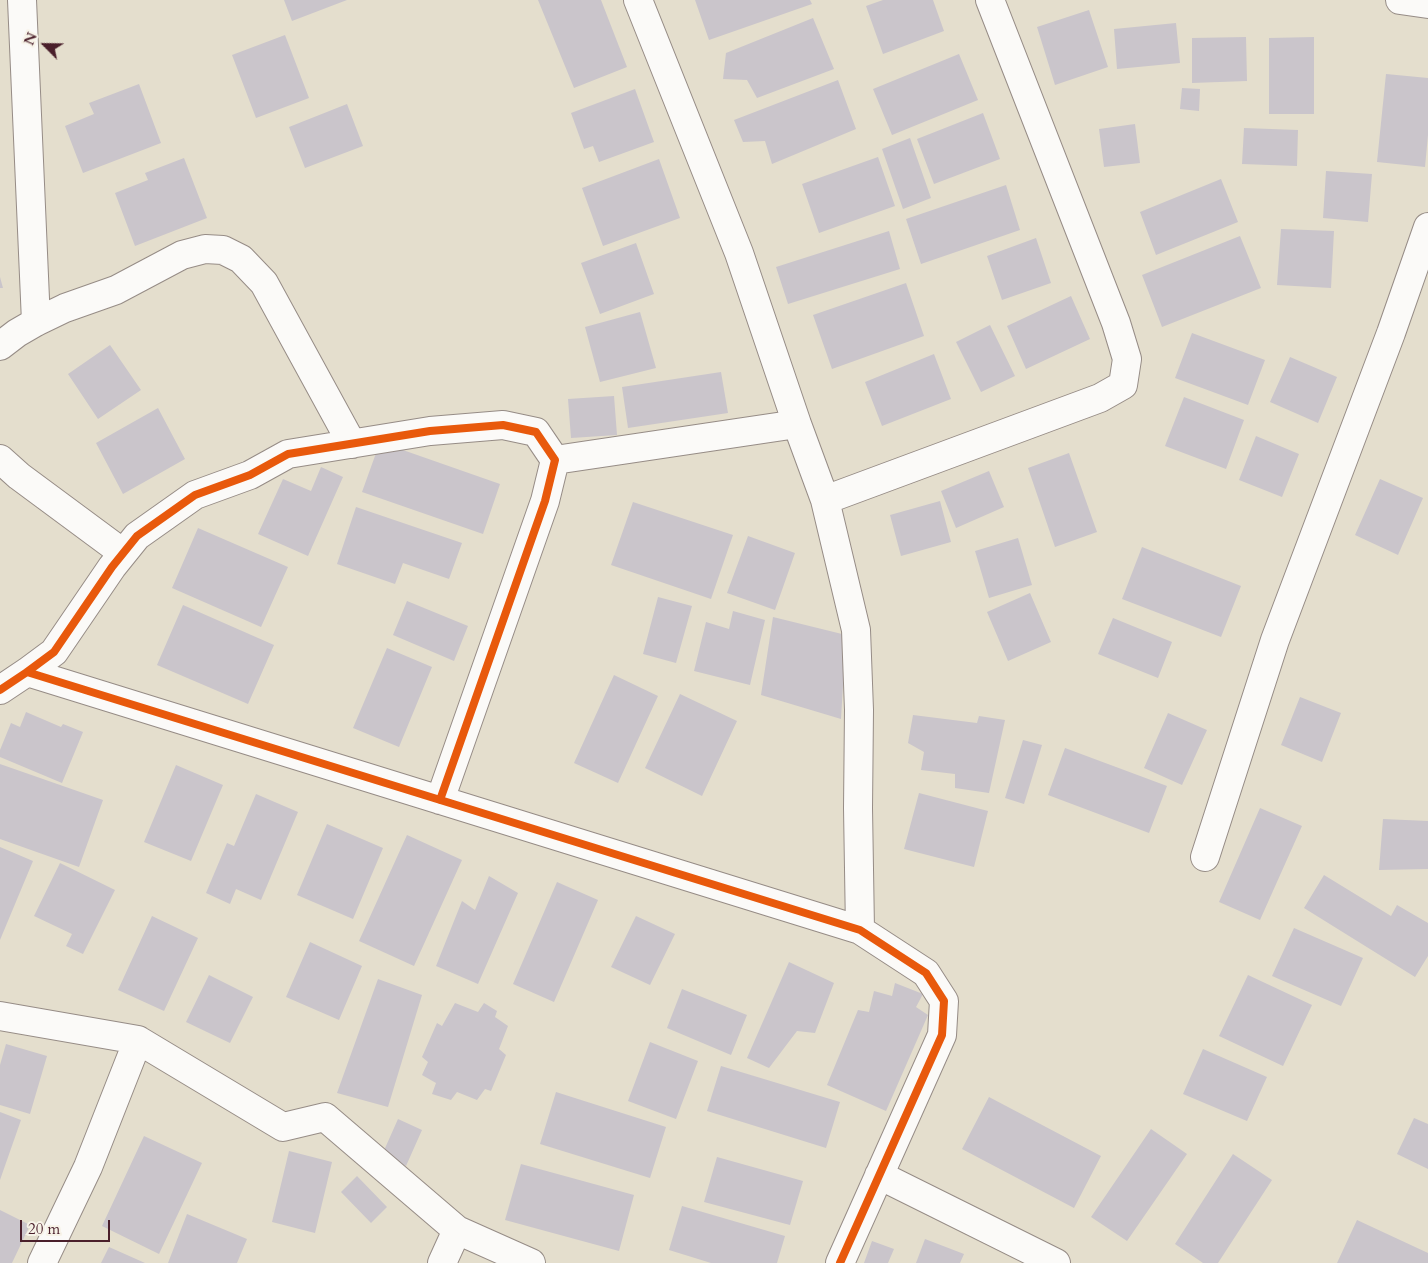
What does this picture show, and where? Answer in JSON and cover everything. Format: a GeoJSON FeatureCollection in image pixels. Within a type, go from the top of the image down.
{"type":"FeatureCollection","features":[{"type":"Feature","properties":{"kind":"street"},"geometry":{"type":"LineString","coordinates":[[22,0],[36,322]]}},
{"type":"Feature","properties":{"kind":"street"},"geometry":{"type":"LineString","coordinates":[[638,0],[739,253],[824,500],[856,630],[859,710],[860,930]]}},
{"type":"Feature","properties":{"kind":"street"},"geometry":{"type":"LineString","coordinates":[[824,500],[1100,398],[1123,385],[1127,360],[1116,322],[990,0]]}},
{"type":"Feature","properties":{"kind":"street"},"geometry":{"type":"LineString","coordinates":[[1400,0],[1428,4]]}},
{"type":"Feature","properties":{"kind":"street"},"geometry":{"type":"LineString","coordinates":[[1205,857],[1275,640],[1391,333],[1428,227]]}},
{"type":"Feature","properties":{"kind":"street"},"geometry":{"type":"LineString","coordinates":[[0,346],[36,322],[65,308],[116,290],[182,255],[205,249],[223,250],[241,260],[264,283],[352,444]]}},
{"type":"Feature","properties":{"kind":"street"},"geometry":{"type":"LineString","coordinates":[[555,460],[797,424]]}},
{"type":"Feature","properties":{"kind":"street"},"geometry":{"type":"LineString","coordinates":[[0,690],[54,652],[137,536],[195,495],[250,475],[288,454],[430,430],[503,425],[536,432],[555,460],[545,501],[440,800]]}},
{"type":"Feature","properties":{"kind":"street"},"geometry":{"type":"LineString","coordinates":[[0,459],[19,476],[123,553]]}},
{"type":"Feature","properties":{"kind":"street"},"geometry":{"type":"LineString","coordinates":[[27,672],[860,930],[926,973],[944,1001],[942,1035],[840,1263]]}},
{"type":"Feature","properties":{"kind":"street"},"geometry":{"type":"LineString","coordinates":[[0,1016],[138,1040],[283,1127],[325,1117],[457,1230],[531,1263]]}},
{"type":"Feature","properties":{"kind":"street"},"geometry":{"type":"LineString","coordinates":[[42,1263],[88,1167],[138,1040]]}},
{"type":"Feature","properties":{"kind":"street"},"geometry":{"type":"LineString","coordinates":[[878,1175],[1056,1263]]}},
{"type":"Feature","properties":{"kind":"street"},"geometry":{"type":"LineString","coordinates":[[442,1263],[457,1230]]}},
{"type":"Feature","properties":{"kind":"building"},"geometry":{"type":"Polygon","coordinates":[[[284,0],[347,0],[292,21],[284,0]]]}},
{"type":"Feature","properties":{"kind":"building"},"geometry":{"type":"Polygon","coordinates":[[[538,0],[601,0],[627,67],[574,88],[538,0]]]}},
{"type":"Feature","properties":{"kind":"building"},"geometry":{"type":"Polygon","coordinates":[[[695,0],[810,0],[812,4],[709,40],[695,0]]]}},
{"type":"Feature","properties":{"kind":"building"},"geometry":{"type":"Polygon","coordinates":[[[883,0],[933,0],[944,31],[883,54],[866,6],[883,0]]]}},
{"type":"Feature","properties":{"kind":"building"},"geometry":{"type":"Polygon","coordinates":[[[1089,10],[1108,67],[1055,85],[1037,27],[1089,10]]]}},
{"type":"Feature","properties":{"kind":"building"},"geometry":{"type":"Polygon","coordinates":[[[813,18],[834,69],[757,98],[747,80],[723,79],[726,53],[813,18]]]}},
{"type":"Feature","properties":{"kind":"building"},"geometry":{"type":"Polygon","coordinates":[[[1176,23],[1180,63],[1117,69],[1114,29],[1176,23]]]}},
{"type":"Feature","properties":{"kind":"building"},"geometry":{"type":"Polygon","coordinates":[[[285,35],[309,98],[256,118],[232,55],[285,35]]]}},
{"type":"Feature","properties":{"kind":"building"},"geometry":{"type":"Polygon","coordinates":[[[1246,37],[1247,81],[1192,83],[1192,38],[1246,37]]]}},
{"type":"Feature","properties":{"kind":"building"},"geometry":{"type":"Polygon","coordinates":[[[1314,37],[1314,114],[1269,114],[1269,38],[1314,37]]]}},
{"type":"Feature","properties":{"kind":"building"},"geometry":{"type":"Polygon","coordinates":[[[959,54],[978,100],[892,135],[873,89],[959,54]]]}},
{"type":"Feature","properties":{"kind":"building"},"geometry":{"type":"Polygon","coordinates":[[[1386,74],[1428,78],[1428,135],[1425,167],[1377,162],[1386,74]]]}},
{"type":"Feature","properties":{"kind":"building"},"geometry":{"type":"Polygon","coordinates":[[[838,80],[856,129],[772,164],[765,141],[743,142],[734,120],[838,80]]]}},
{"type":"Feature","properties":{"kind":"building"},"geometry":{"type":"Polygon","coordinates":[[[139,84],[161,143],[83,173],[65,126],[94,114],[89,103],[139,84]]]}},
{"type":"Feature","properties":{"kind":"building"},"geometry":{"type":"Polygon","coordinates":[[[1182,88],[1200,89],[1199,111],[1180,109],[1182,88]]]}},
{"type":"Feature","properties":{"kind":"building"},"geometry":{"type":"Polygon","coordinates":[[[635,89],[654,142],[599,162],[593,146],[584,149],[571,113],[635,89]]]}},
{"type":"Feature","properties":{"kind":"building"},"geometry":{"type":"Polygon","coordinates":[[[347,104],[363,146],[305,168],[289,127],[347,104]]]}},
{"type":"Feature","properties":{"kind":"building"},"geometry":{"type":"Polygon","coordinates":[[[983,113],[1000,159],[934,184],[917,139],[983,113]]]}},
{"type":"Feature","properties":{"kind":"building"},"geometry":{"type":"Polygon","coordinates":[[[1135,124],[1140,163],[1104,167],[1099,129],[1135,124]]]}},
{"type":"Feature","properties":{"kind":"building"},"geometry":{"type":"Polygon","coordinates":[[[1244,128],[1298,130],[1297,166],[1242,164],[1244,128]]]}},
{"type":"Feature","properties":{"kind":"building"},"geometry":{"type":"Polygon","coordinates":[[[910,138],[931,198],[903,209],[882,149],[910,138]]]}},
{"type":"Feature","properties":{"kind":"building"},"geometry":{"type":"Polygon","coordinates":[[[878,157],[895,206],[819,233],[802,184],[878,157]]]}},
{"type":"Feature","properties":{"kind":"building"},"geometry":{"type":"Polygon","coordinates":[[[184,158],[207,218],[135,246],[115,193],[148,180],[145,173],[184,158]]]}},
{"type":"Feature","properties":{"kind":"building"},"geometry":{"type":"Polygon","coordinates":[[[659,159],[680,218],[603,246],[582,188],[659,159]]]}},
{"type":"Feature","properties":{"kind":"building"},"geometry":{"type":"Polygon","coordinates":[[[1326,171],[1372,174],[1368,222],[1323,218],[1326,171]]]}},
{"type":"Feature","properties":{"kind":"building"},"geometry":{"type":"Polygon","coordinates":[[[1221,179],[1238,222],[1156,255],[1140,212],[1221,179]]]}},
{"type":"Feature","properties":{"kind":"building"},"geometry":{"type":"Polygon","coordinates":[[[1006,185],[1020,230],[921,264],[906,219],[1006,185]]]}},
{"type":"Feature","properties":{"kind":"building"},"geometry":{"type":"Polygon","coordinates":[[[1281,229],[1334,231],[1331,288],[1277,285],[1281,229]]]}},
{"type":"Feature","properties":{"kind":"building"},"geometry":{"type":"Polygon","coordinates":[[[889,231],[900,269],[788,304],[776,267],[889,231]]]}},
{"type":"Feature","properties":{"kind":"building"},"geometry":{"type":"Polygon","coordinates":[[[1240,236],[1261,288],[1162,327],[1142,275],[1240,236]]]}},
{"type":"Feature","properties":{"kind":"building"},"geometry":{"type":"Polygon","coordinates":[[[1036,238],[1051,283],[1002,300],[987,256],[1036,238]]]}},
{"type":"Feature","properties":{"kind":"building"},"geometry":{"type":"Polygon","coordinates":[[[636,243],[654,294],[600,314],[581,263],[636,243]]]}},
{"type":"Feature","properties":{"kind":"building"},"geometry":{"type":"Polygon","coordinates":[[[0,277],[3,288],[0,288],[0,277]]]}},
{"type":"Feature","properties":{"kind":"building"},"geometry":{"type":"Polygon","coordinates":[[[906,283],[924,336],[832,369],[813,315],[906,283]]]}},
{"type":"Feature","properties":{"kind":"building"},"geometry":{"type":"Polygon","coordinates":[[[1071,296],[1090,339],[1026,369],[1007,326],[1071,296]]]}},
{"type":"Feature","properties":{"kind":"building"},"geometry":{"type":"Polygon","coordinates":[[[640,312],[656,368],[600,382],[585,327],[640,312]]]}},
{"type":"Feature","properties":{"kind":"building"},"geometry":{"type":"Polygon","coordinates":[[[990,325],[1015,376],[981,392],[956,342],[990,325]]]}},
{"type":"Feature","properties":{"kind":"building"},"geometry":{"type":"Polygon","coordinates":[[[1192,333],[1265,360],[1248,405],[1175,378],[1192,333]]]}},
{"type":"Feature","properties":{"kind":"building"},"geometry":{"type":"Polygon","coordinates":[[[110,345],[141,390],[98,419],[68,374],[110,345]]]}},
{"type":"Feature","properties":{"kind":"building"},"geometry":{"type":"Polygon","coordinates":[[[934,354],[951,399],[882,426],[865,382],[934,354]]]}},
{"type":"Feature","properties":{"kind":"building"},"geometry":{"type":"Polygon","coordinates":[[[1290,357],[1337,377],[1318,423],[1270,402],[1290,357]]]}},
{"type":"Feature","properties":{"kind":"building"},"geometry":{"type":"Polygon","coordinates":[[[721,372],[728,413],[628,428],[622,387],[721,372]]]}},
{"type":"Feature","properties":{"kind":"building"},"geometry":{"type":"Polygon","coordinates":[[[614,396],[617,435],[571,438],[568,399],[614,396]]]}},
{"type":"Feature","properties":{"kind":"building"},"geometry":{"type":"Polygon","coordinates":[[[1184,397],[1244,420],[1226,469],[1165,446],[1184,397]]]}},
{"type":"Feature","properties":{"kind":"building"},"geometry":{"type":"Polygon","coordinates":[[[158,408],[185,459],[123,494],[96,443],[158,408]]]}},
{"type":"Feature","properties":{"kind":"building"},"geometry":{"type":"Polygon","coordinates":[[[1256,436],[1299,454],[1282,497],[1239,480],[1256,436]]]}},
{"type":"Feature","properties":{"kind":"building"},"geometry":{"type":"Polygon","coordinates":[[[380,442],[500,484],[483,534],[362,492],[380,442]]]}},
{"type":"Feature","properties":{"kind":"building"},"geometry":{"type":"Polygon","coordinates":[[[1069,453],[1097,532],[1055,547],[1028,468],[1069,453]]]}},
{"type":"Feature","properties":{"kind":"building"},"geometry":{"type":"Polygon","coordinates":[[[321,467],[343,477],[308,556],[258,534],[283,479],[311,491],[321,467]]]}},
{"type":"Feature","properties":{"kind":"building"},"geometry":{"type":"Polygon","coordinates":[[[989,471],[1004,507],[956,528],[941,491],[989,471]]]}},
{"type":"Feature","properties":{"kind":"building"},"geometry":{"type":"Polygon","coordinates":[[[1380,479],[1423,498],[1398,555],[1355,535],[1380,479]]]}},
{"type":"Feature","properties":{"kind":"building"},"geometry":{"type":"Polygon","coordinates":[[[940,501],[951,542],[901,556],[890,515],[940,501]]]}},
{"type":"Feature","properties":{"kind":"building"},"geometry":{"type":"Polygon","coordinates":[[[633,502],[733,535],[711,599],[611,565],[633,502]]]}},
{"type":"Feature","properties":{"kind":"building"},"geometry":{"type":"Polygon","coordinates":[[[356,507],[462,543],[449,579],[403,563],[395,584],[337,564],[356,507]]]}},
{"type":"Feature","properties":{"kind":"building"},"geometry":{"type":"Polygon","coordinates":[[[198,528],[288,567],[261,627],[172,588],[198,528]]]}},
{"type":"Feature","properties":{"kind":"building"},"geometry":{"type":"Polygon","coordinates":[[[748,536],[795,553],[775,610],[727,593],[748,536]]]}},
{"type":"Feature","properties":{"kind":"building"},"geometry":{"type":"Polygon","coordinates":[[[1018,538],[1032,585],[989,598],[975,551],[1018,538]]]}},
{"type":"Feature","properties":{"kind":"building"},"geometry":{"type":"Polygon","coordinates":[[[1142,547],[1241,586],[1221,637],[1122,599],[1142,547]]]}},
{"type":"Feature","properties":{"kind":"building"},"geometry":{"type":"Polygon","coordinates":[[[1030,593],[1051,642],[1008,661],[987,612],[1030,593]]]}},
{"type":"Feature","properties":{"kind":"building"},"geometry":{"type":"Polygon","coordinates":[[[658,597],[692,606],[676,663],[643,654],[658,597]]]}},
{"type":"Feature","properties":{"kind":"building"},"geometry":{"type":"Polygon","coordinates":[[[407,601],[468,626],[454,661],[393,635],[407,601]]]}},
{"type":"Feature","properties":{"kind":"building"},"geometry":{"type":"Polygon","coordinates":[[[183,605],[274,645],[248,704],[157,665],[183,605]]]}},
{"type":"Feature","properties":{"kind":"building"},"geometry":{"type":"Polygon","coordinates":[[[733,611],[765,620],[750,685],[694,671],[706,622],[729,629],[733,611]]]}},
{"type":"Feature","properties":{"kind":"building"},"geometry":{"type":"Polygon","coordinates":[[[773,617],[846,635],[841,719],[761,695],[773,617]]]}},
{"type":"Feature","properties":{"kind":"building"},"geometry":{"type":"Polygon","coordinates":[[[1113,618],[1172,642],[1158,678],[1098,654],[1113,618]]]}},
{"type":"Feature","properties":{"kind":"building"},"geometry":{"type":"Polygon","coordinates":[[[387,648],[432,667],[399,747],[353,728],[387,648]]]}},
{"type":"Feature","properties":{"kind":"building"},"geometry":{"type":"Polygon","coordinates":[[[614,675],[658,696],[618,783],[574,763],[614,675]]]}},
{"type":"Feature","properties":{"kind":"building"},"geometry":{"type":"Polygon","coordinates":[[[680,694],[737,721],[702,796],[645,768],[680,694]]]}},
{"type":"Feature","properties":{"kind":"building"},"geometry":{"type":"Polygon","coordinates":[[[1300,697],[1341,713],[1322,762],[1281,745],[1300,697]]]}},
{"type":"Feature","properties":{"kind":"building"},"geometry":{"type":"Polygon","coordinates":[[[26,712],[61,727],[63,724],[83,732],[62,783],[0,757],[0,750],[11,723],[20,727],[26,712]]]}},
{"type":"Feature","properties":{"kind":"building"},"geometry":{"type":"Polygon","coordinates":[[[1168,713],[1207,730],[1182,785],[1144,768],[1168,713]]]}},
{"type":"Feature","properties":{"kind":"building"},"geometry":{"type":"Polygon","coordinates":[[[913,715],[977,723],[979,716],[1005,720],[989,793],[955,788],[955,774],[921,770],[924,752],[908,743],[913,715]]]}},
{"type":"Feature","properties":{"kind":"building"},"geometry":{"type":"Polygon","coordinates":[[[1023,740],[1042,745],[1024,804],[1005,798],[1023,740]]]}},
{"type":"Feature","properties":{"kind":"building"},"geometry":{"type":"Polygon","coordinates":[[[1065,748],[1167,786],[1149,833],[1048,795],[1065,748]]]}},
{"type":"Feature","properties":{"kind":"building"},"geometry":{"type":"Polygon","coordinates":[[[0,764],[103,800],[79,867],[0,839],[0,764]]]}},
{"type":"Feature","properties":{"kind":"building"},"geometry":{"type":"Polygon","coordinates":[[[176,765],[223,785],[191,861],[144,842],[176,765]]]}},
{"type":"Feature","properties":{"kind":"building"},"geometry":{"type":"Polygon","coordinates":[[[919,793],[988,811],[974,867],[904,849],[919,793]]]}},
{"type":"Feature","properties":{"kind":"building"},"geometry":{"type":"Polygon","coordinates":[[[256,794],[298,812],[261,900],[236,889],[230,904],[206,893],[227,843],[234,846],[256,794]]]}},
{"type":"Feature","properties":{"kind":"building"},"geometry":{"type":"Polygon","coordinates":[[[1260,808],[1302,826],[1260,920],[1219,902],[1260,808]]]}},
{"type":"Feature","properties":{"kind":"building"},"geometry":{"type":"Polygon","coordinates":[[[1383,819],[1428,821],[1428,869],[1379,870],[1383,819]]]}},
{"type":"Feature","properties":{"kind":"building"},"geometry":{"type":"Polygon","coordinates":[[[327,824],[383,848],[353,919],[297,895],[327,824]]]}},
{"type":"Feature","properties":{"kind":"building"},"geometry":{"type":"Polygon","coordinates":[[[407,835],[462,860],[414,966],[359,941],[407,835]]]}},
{"type":"Feature","properties":{"kind":"building"},"geometry":{"type":"Polygon","coordinates":[[[0,847],[33,861],[0,940],[0,847]]]}},
{"type":"Feature","properties":{"kind":"building"},"geometry":{"type":"Polygon","coordinates":[[[60,863],[115,890],[83,954],[66,946],[72,934],[34,916],[60,863]]]}},
{"type":"Feature","properties":{"kind":"building"},"geometry":{"type":"Polygon","coordinates":[[[1324,875],[1391,916],[1397,905],[1428,923],[1428,956],[1415,977],[1304,908],[1324,875]]]}},
{"type":"Feature","properties":{"kind":"building"},"geometry":{"type":"Polygon","coordinates":[[[489,876],[518,893],[478,984],[436,966],[462,901],[475,910],[489,876]]]}},
{"type":"Feature","properties":{"kind":"building"},"geometry":{"type":"Polygon","coordinates":[[[557,882],[598,900],[554,1002],[513,984],[557,882]]]}},
{"type":"Feature","properties":{"kind":"building"},"geometry":{"type":"Polygon","coordinates":[[[152,916],[198,938],[164,1011],[118,990],[152,916]]]}},
{"type":"Feature","properties":{"kind":"building"},"geometry":{"type":"Polygon","coordinates":[[[636,916],[675,934],[650,985],[611,967],[636,916]]]}},
{"type":"Feature","properties":{"kind":"building"},"geometry":{"type":"Polygon","coordinates":[[[1294,928],[1363,958],[1341,1006],[1272,976],[1294,928]]]}},
{"type":"Feature","properties":{"kind":"building"},"geometry":{"type":"Polygon","coordinates":[[[310,942],[362,966],[339,1020],[286,997],[310,942]]]}},
{"type":"Feature","properties":{"kind":"building"},"geometry":{"type":"Polygon","coordinates":[[[789,962],[834,983],[815,1033],[797,1031],[769,1068],[747,1058],[789,962]]]}},
{"type":"Feature","properties":{"kind":"building"},"geometry":{"type":"Polygon","coordinates":[[[209,975],[253,997],[230,1043],[186,1022],[209,975]]]}},
{"type":"Feature","properties":{"kind":"building"},"geometry":{"type":"Polygon","coordinates":[[[1248,975],[1312,1005],[1283,1066],[1219,1036],[1248,975]]]}},
{"type":"Feature","properties":{"kind":"building"},"geometry":{"type":"Polygon","coordinates":[[[378,979],[422,995],[388,1107],[337,1093],[378,979]]]}},
{"type":"Feature","properties":{"kind":"building"},"geometry":{"type":"Polygon","coordinates":[[[895,983],[923,994],[916,1007],[928,1015],[886,1111],[827,1085],[858,1010],[869,1012],[874,991],[892,996],[895,983]]]}},
{"type":"Feature","properties":{"kind":"building"},"geometry":{"type":"Polygon","coordinates":[[[682,989],[747,1015],[731,1055],[667,1028],[682,989]]]}},
{"type":"Feature","properties":{"kind":"building"},"geometry":{"type":"Polygon","coordinates":[[[455,1003],[478,1012],[484,1003],[497,1011],[495,1017],[508,1026],[499,1049],[506,1055],[491,1091],[485,1089],[477,1100],[457,1092],[451,1100],[432,1094],[436,1083],[422,1075],[428,1062],[422,1057],[437,1023],[442,1026],[455,1003]]]}},
{"type":"Feature","properties":{"kind":"building"},"geometry":{"type":"Polygon","coordinates":[[[650,1042],[698,1061],[676,1119],[628,1101],[650,1042]]]}},
{"type":"Feature","properties":{"kind":"building"},"geometry":{"type":"Polygon","coordinates":[[[6,1044],[47,1056],[30,1114],[0,1105],[0,1065],[6,1044]]]}},
{"type":"Feature","properties":{"kind":"building"},"geometry":{"type":"Polygon","coordinates":[[[1203,1049],[1267,1077],[1247,1121],[1183,1094],[1203,1049]]]}},
{"type":"Feature","properties":{"kind":"building"},"geometry":{"type":"Polygon","coordinates":[[[721,1066],[840,1102],[826,1148],[707,1111],[721,1066]]]}},
{"type":"Feature","properties":{"kind":"building"},"geometry":{"type":"Polygon","coordinates":[[[556,1092],[666,1127],[650,1178],[540,1144],[556,1092]]]}},
{"type":"Feature","properties":{"kind":"building"},"geometry":{"type":"Polygon","coordinates":[[[989,1097],[1101,1156],[1074,1208],[962,1149],[989,1097]]]}},
{"type":"Feature","properties":{"kind":"building"},"geometry":{"type":"Polygon","coordinates":[[[0,1112],[21,1120],[0,1180],[0,1112]]]}},
{"type":"Feature","properties":{"kind":"building"},"geometry":{"type":"Polygon","coordinates":[[[1414,1118],[1428,1124],[1428,1169],[1397,1154],[1414,1118]]]}},
{"type":"Feature","properties":{"kind":"building"},"geometry":{"type":"Polygon","coordinates":[[[398,1119],[422,1130],[406,1166],[382,1155],[398,1119]]]}},
{"type":"Feature","properties":{"kind":"building"},"geometry":{"type":"Polygon","coordinates":[[[1151,1129],[1187,1154],[1127,1241],[1091,1217],[1151,1129]]]}},
{"type":"Feature","properties":{"kind":"building"},"geometry":{"type":"Polygon","coordinates":[[[144,1136],[202,1163],[159,1254],[102,1226],[144,1136]]]}},
{"type":"Feature","properties":{"kind":"building"},"geometry":{"type":"Polygon","coordinates":[[[289,1151],[332,1162],[315,1233],[272,1222],[289,1151]]]}},
{"type":"Feature","properties":{"kind":"building"},"geometry":{"type":"Polygon","coordinates":[[[1233,1154],[1272,1180],[1218,1263],[1203,1263],[1175,1244],[1233,1154]]]}},
{"type":"Feature","properties":{"kind":"building"},"geometry":{"type":"Polygon","coordinates":[[[717,1157],[803,1181],[790,1225],[704,1202],[717,1157]]]}},
{"type":"Feature","properties":{"kind":"building"},"geometry":{"type":"Polygon","coordinates":[[[521,1164],[634,1195],[619,1251],[505,1220],[521,1164]]]}},
{"type":"Feature","properties":{"kind":"building"},"geometry":{"type":"Polygon","coordinates":[[[357,1176],[387,1207],[371,1223],[341,1192],[357,1176]]]}},
{"type":"Feature","properties":{"kind":"building"},"geometry":{"type":"Polygon","coordinates":[[[682,1206],[785,1236],[777,1263],[711,1263],[669,1250],[682,1206]]]}},
{"type":"Feature","properties":{"kind":"building"},"geometry":{"type":"Polygon","coordinates":[[[0,1210],[30,1225],[12,1263],[0,1263],[0,1210]]]}},
{"type":"Feature","properties":{"kind":"building"},"geometry":{"type":"Polygon","coordinates":[[[187,1214],[247,1239],[237,1263],[168,1263],[187,1214]]]}},
{"type":"Feature","properties":{"kind":"building"},"geometry":{"type":"Polygon","coordinates":[[[1357,1220],[1428,1253],[1428,1263],[1337,1263],[1357,1220]]]}},
{"type":"Feature","properties":{"kind":"building"},"geometry":{"type":"Polygon","coordinates":[[[925,1239],[964,1254],[960,1263],[916,1263],[925,1239]]]}},
{"type":"Feature","properties":{"kind":"building"},"geometry":{"type":"Polygon","coordinates":[[[872,1241],[894,1249],[888,1263],[864,1263],[872,1241]]]}},
{"type":"Feature","properties":{"kind":"building"},"geometry":{"type":"Polygon","coordinates":[[[109,1247],[145,1263],[101,1263],[109,1247]]]}},
{"type":"Feature","properties":{"kind":"cycle path"},"geometry":{"type":"LineString","coordinates":[[0,690],[54,652],[112,567],[137,536],[195,495],[250,475],[288,454],[430,431],[503,425],[536,432],[555,460],[545,501],[440,800]]}},
{"type":"Feature","properties":{"kind":"cycle path"},"geometry":{"type":"LineString","coordinates":[[27,672],[860,930],[926,973],[944,1001],[942,1035],[840,1263]]}}]}
